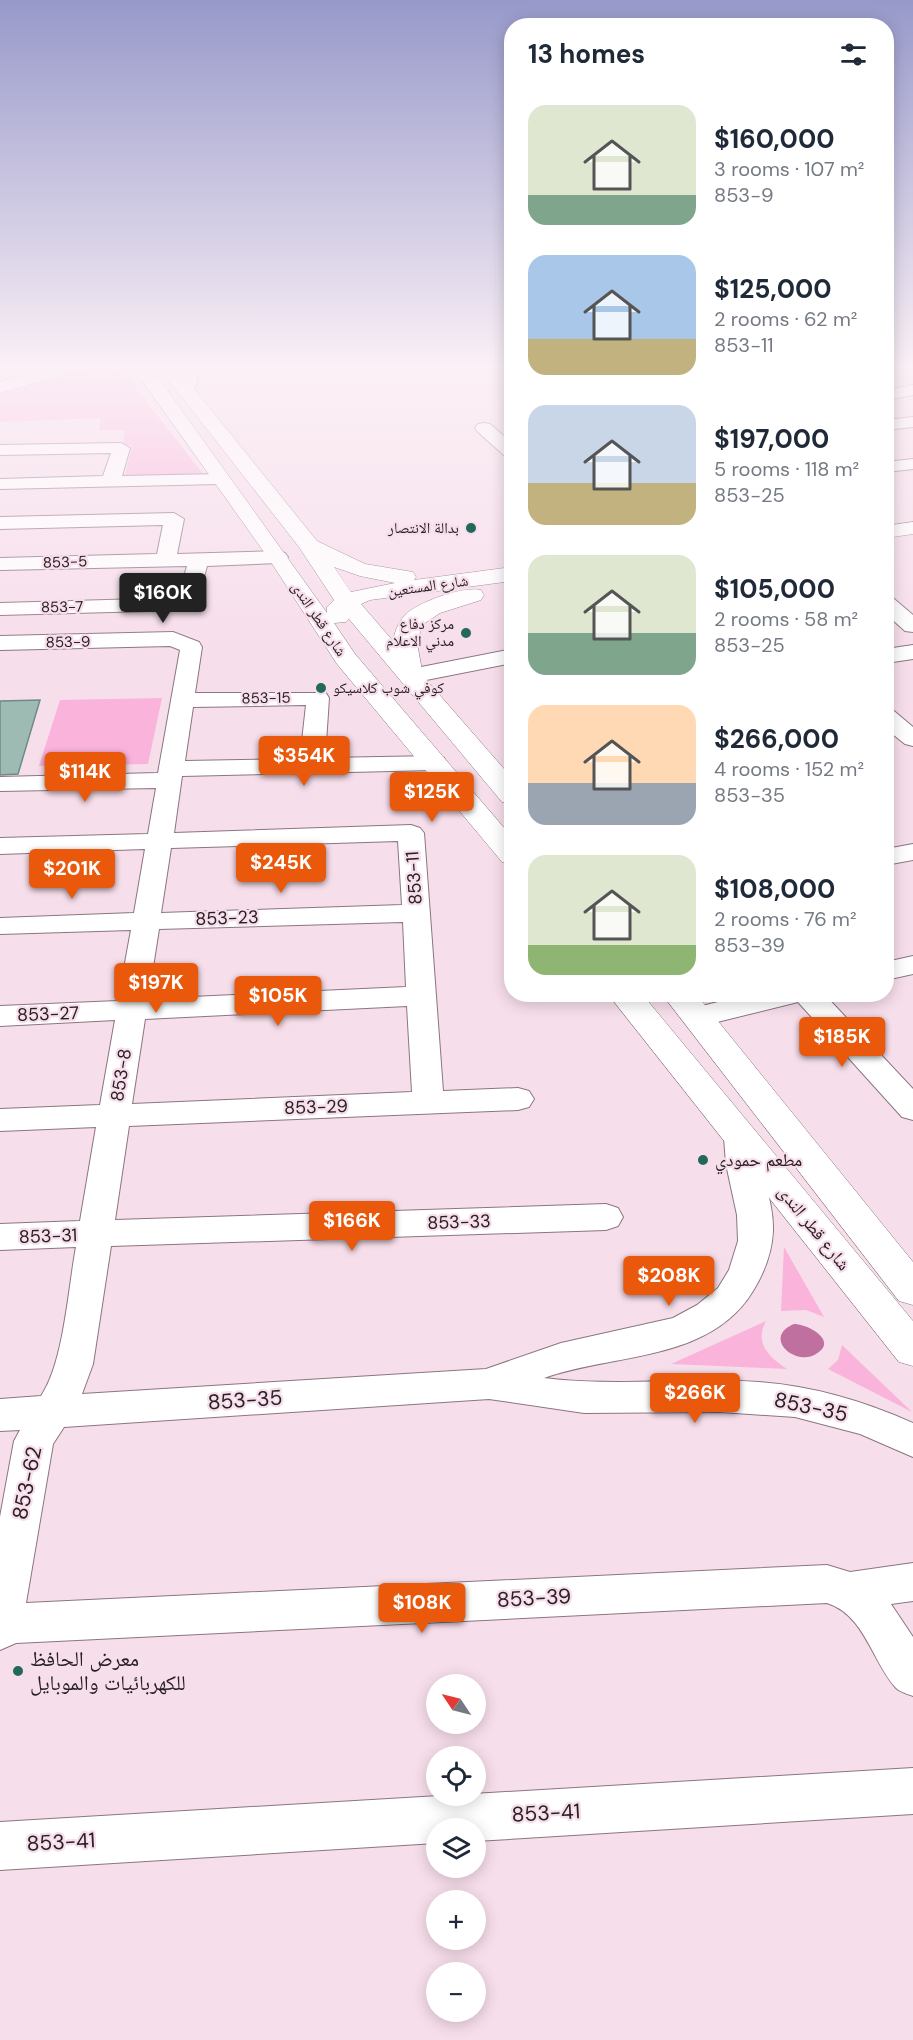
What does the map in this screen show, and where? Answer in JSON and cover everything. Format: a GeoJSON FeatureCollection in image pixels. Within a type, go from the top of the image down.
{"type":"FeatureCollection","features":[{"type":"Feature","properties":{"kind":"main road","name":"شارع قطر الندى"},"geometry":{"type":"LineString","coordinates":[[209,464],[278,557],[346,659],[504,846]]}},
{"type":"Feature","properties":{"kind":"main road","name":"شارع قطر الندى"},"geometry":{"type":"LineString","coordinates":[[249,464],[347,602],[504,786]]}},
{"type":"Feature","properties":{"kind":"main road"},"geometry":{"type":"LineString","coordinates":[[894,518],[913,515]]}},
{"type":"Feature","properties":{"kind":"main road"},"geometry":{"type":"LineString","coordinates":[[894,531],[913,528]]}},
{"type":"Feature","properties":{"kind":"main road"},"geometry":{"type":"LineString","coordinates":[[307,543],[352,568],[376,576],[504,580]]}},
{"type":"Feature","properties":{"kind":"main road"},"geometry":{"type":"LineString","coordinates":[[278,557],[321,594],[347,602],[370,605],[504,581]]}},
{"type":"Feature","properties":{"kind":"main road"},"geometry":{"type":"LineString","coordinates":[[411,676],[405,639],[409,626],[428,610],[504,582]]}},
{"type":"Feature","properties":{"kind":"main road"},"geometry":{"type":"LineString","coordinates":[[347,602],[339,607],[338,619],[435,763]]}},
{"type":"Feature","properties":{"kind":"main road","name":"شارع قطر الندى"},"geometry":{"type":"LineString","coordinates":[[630,1002],[913,1350]]}},
{"type":"Feature","properties":{"kind":"main road"},"geometry":{"type":"LineString","coordinates":[[688,1006],[913,1290]]}},
{"type":"Feature","properties":{"kind":"main road"},"geometry":{"type":"LineString","coordinates":[[773,1115],[765,1123],[754,1126],[742,1140],[757,1151],[776,1144],[797,1146]]}},
{"type":"Feature","properties":{"kind":"street"},"geometry":{"type":"LineString","coordinates":[[111,482],[116,464]]}},
{"type":"Feature","properties":{"kind":"street"},"geometry":{"type":"LineString","coordinates":[[894,466],[911,464]]}},
{"type":"Feature","properties":{"kind":"street"},"geometry":{"type":"LineString","coordinates":[[0,484],[220,479]]}},
{"type":"Feature","properties":{"kind":"street"},"geometry":{"type":"LineString","coordinates":[[0,523],[174,519],[166,560],[278,557]]}},
{"type":"Feature","properties":{"kind":"street","name":"853-5"},"geometry":{"type":"LineString","coordinates":[[0,564],[166,560]]}},
{"type":"Feature","properties":{"kind":"street"},"geometry":{"type":"LineString","coordinates":[[173,639],[187,604],[199,560]]}},
{"type":"Feature","properties":{"kind":"street","name":"853-7"},"geometry":{"type":"LineString","coordinates":[[0,609],[187,604]]}},
{"type":"Feature","properties":{"kind":"street"},"geometry":{"type":"LineString","coordinates":[[894,609],[913,626]]}},
{"type":"Feature","properties":{"kind":"street","name":"853-9"},"geometry":{"type":"LineString","coordinates":[[0,643],[173,639]]}},
{"type":"Feature","properties":{"kind":"street","name":"853-8"},"geometry":{"type":"LineString","coordinates":[[52,1412],[71,1377],[191,648],[173,639]]}},
{"type":"Feature","properties":{"kind":"street"},"geometry":{"type":"LineString","coordinates":[[894,655],[913,652]]}},
{"type":"Feature","properties":{"kind":"street"},"geometry":{"type":"LineString","coordinates":[[411,676],[504,658]]}},
{"type":"Feature","properties":{"kind":"street","name":"853-15"},"geometry":{"type":"LineString","coordinates":[[182,700],[318,698],[312,766]]}},
{"type":"Feature","properties":{"kind":"street"},"geometry":{"type":"LineString","coordinates":[[894,723],[913,739]]}},
{"type":"Feature","properties":{"kind":"street"},"geometry":{"type":"LineString","coordinates":[[0,784],[312,766],[435,763]]}},
{"type":"Feature","properties":{"kind":"street","name":"853-11"},"geometry":{"type":"LineString","coordinates":[[159,842],[411,833],[428,1102]]}},
{"type":"Feature","properties":{"kind":"street"},"geometry":{"type":"LineString","coordinates":[[0,846],[159,842]]}},
{"type":"Feature","properties":{"kind":"street"},"geometry":{"type":"LineString","coordinates":[[894,856],[913,852]]}},
{"type":"Feature","properties":{"kind":"street","name":"853-23"},"geometry":{"type":"LineString","coordinates":[[0,926],[416,913]]}},
{"type":"Feature","properties":{"kind":"street"},"geometry":{"type":"LineString","coordinates":[[894,969],[913,965]]}},
{"type":"Feature","properties":{"kind":"street","name":"853-27"},"geometry":{"type":"LineString","coordinates":[[0,1016],[421,996]]}},
{"type":"Feature","properties":{"kind":"street"},"geometry":{"type":"LineString","coordinates":[[688,1006],[722,1002]]}},
{"type":"Feature","properties":{"kind":"street"},"geometry":{"type":"LineString","coordinates":[[814,1002],[913,1109]]}},
{"type":"Feature","properties":{"kind":"street","name":"853-29"},"geometry":{"type":"LineString","coordinates":[[115,1116],[518,1099]]}},
{"type":"Feature","properties":{"kind":"street"},"geometry":{"type":"LineString","coordinates":[[0,1120],[115,1116]]}},
{"type":"Feature","properties":{"kind":"street","name":"853-35"},"geometry":{"type":"LineString","coordinates":[[489,1384],[552,1360],[649,1342],[679,1332],[705,1318],[726,1300],[744,1272],[755,1241],[753,1208],[741,1166],[742,1140]]}},
{"type":"Feature","properties":{"kind":"street","name":"853-33"},"geometry":{"type":"LineString","coordinates":[[95,1235],[606,1217]]}},
{"type":"Feature","properties":{"kind":"street","name":"853-31"},"geometry":{"type":"LineString","coordinates":[[0,1238],[95,1235]]}},
{"type":"Feature","properties":{"kind":"street","name":"853-35"},"geometry":{"type":"LineString","coordinates":[[0,1415],[489,1384],[542,1394],[596,1398],[735,1395],[768,1397],[832,1408],[864,1419],[913,1441]]}},
{"type":"Feature","properties":{"kind":"street","name":"853-62"},"geometry":{"type":"LineString","coordinates":[[0,1626],[29,1460],[34,1441],[52,1412]]}},
{"type":"Feature","properties":{"kind":"street"},"geometry":{"type":"LineString","coordinates":[[850,1591],[913,1582]]}},
{"type":"Feature","properties":{"kind":"street","name":"853-39"},"geometry":{"type":"LineString","coordinates":[[0,1626],[827,1584],[850,1591]]}},
{"type":"Feature","properties":{"kind":"street"},"geometry":{"type":"LineString","coordinates":[[850,1591],[867,1604],[913,1675]]}},
{"type":"Feature","properties":{"kind":"street","name":"853-41"},"geometry":{"type":"LineString","coordinates":[[0,1846],[913,1791]]}},
{"type":"Feature","properties":{"kind":"shaded area"},"geometry":{"type":"Polygon","coordinates":[[[127,464],[196,464],[204,475],[124,479],[127,464]]]}},
{"type":"Feature","properties":{"kind":"shaded area"},"geometry":{"type":"Polygon","coordinates":[[[162,698],[148,764],[39,766],[60,700],[162,698]]]}},
{"type":"Feature","properties":{"kind":"shaded area"},"geometry":{"type":"Polygon","coordinates":[[[784,1247],[824,1317],[806,1310],[781,1311],[784,1247]]]}},
{"type":"Feature","properties":{"kind":"shaded area"},"geometry":{"type":"Polygon","coordinates":[[[766,1321],[762,1336],[765,1349],[774,1360],[787,1369],[671,1364],[766,1321]]]}},
{"type":"Feature","properties":{"kind":"shaded area"},"geometry":{"type":"Polygon","coordinates":[[[794,1324],[807,1327],[819,1334],[824,1344],[822,1349],[808,1357],[799,1357],[785,1349],[781,1343],[781,1336],[794,1324]]]}},
{"type":"Feature","properties":{"kind":"shaded area"},"geometry":{"type":"Polygon","coordinates":[[[842,1345],[912,1412],[828,1369],[838,1360],[842,1345]]]}},
{"type":"Feature","properties":{"kind":"building"},"geometry":{"type":"Polygon","coordinates":[[[40,700],[18,774],[0,775],[0,701],[40,700]]]}},
{"type":"Feature","properties":{"kind":"place","name":"بدالة الانتصار"},"geometry":{"type":"Point","coordinates":[471,528]}},
{"type":"Feature","properties":{"kind":"place","name":"مركز دفاع مدني الاعلام"},"geometry":{"type":"Point","coordinates":[466,633]}},
{"type":"Feature","properties":{"kind":"place","name":"كوفي شوب كلاسيكو"},"geometry":{"type":"Point","coordinates":[321,688]}},
{"type":"Feature","properties":{"kind":"place","name":"مطعم حمودي"},"geometry":{"type":"Point","coordinates":[703,1160]}},
{"type":"Feature","properties":{"kind":"place","name":"معرض الحافظ للكهربائيات والموبايل"},"geometry":{"type":"Point","coordinates":[18,1671]}}]}
